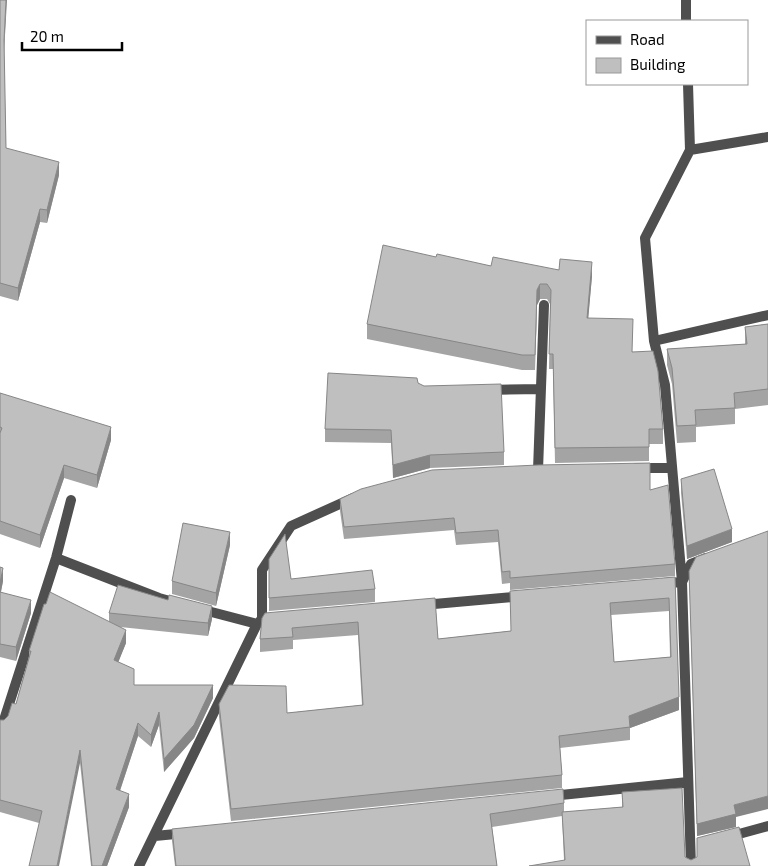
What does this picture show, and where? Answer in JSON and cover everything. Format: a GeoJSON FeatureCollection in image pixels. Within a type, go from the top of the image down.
{"type":"FeatureCollection","features":[{"type":"Feature","properties":{"kind":"street"},"geometry":{"type":"LineString","coordinates":[[686,0],[686,20]]}},
{"type":"Feature","properties":{"kind":"street"},"geometry":{"type":"LineString","coordinates":[[688,85],[690,150],[645,238],[654,341],[665,385],[682,582],[688,782],[694,844],[691,866]]}},
{"type":"Feature","properties":{"kind":"street"},"geometry":{"type":"LineString","coordinates":[[690,150],[768,136]]}},
{"type":"Feature","properties":{"kind":"street"},"geometry":{"type":"LineString","coordinates":[[538,470],[544,305]]}},
{"type":"Feature","properties":{"kind":"street"},"geometry":{"type":"LineString","coordinates":[[654,341],[768,315]]}},
{"type":"Feature","properties":{"kind":"street"},"geometry":{"type":"LineString","coordinates":[[473,390],[541,389]]}},
{"type":"Feature","properties":{"kind":"street"},"geometry":{"type":"LineString","coordinates":[[624,468],[672,468]]}},
{"type":"Feature","properties":{"kind":"street"},"geometry":{"type":"LineString","coordinates":[[139,866],[259,622],[262,570],[291,526],[359,495]]}},
{"type":"Feature","properties":{"kind":"street"},"geometry":{"type":"LineString","coordinates":[[2,726],[56,558],[71,500]]}},
{"type":"Feature","properties":{"kind":"street"},"geometry":{"type":"LineString","coordinates":[[682,582],[691,564],[717,555]]}},
{"type":"Feature","properties":{"kind":"street"},"geometry":{"type":"LineString","coordinates":[[56,558],[159,598],[259,622],[282,617]]}},
{"type":"Feature","properties":{"kind":"street"},"geometry":{"type":"LineString","coordinates":[[652,584],[682,582]]}},
{"type":"Feature","properties":{"kind":"street"},"geometry":{"type":"LineString","coordinates":[[408,606],[535,595]]}},
{"type":"Feature","properties":{"kind":"street"},"geometry":{"type":"LineString","coordinates":[[540,797],[688,782]]}},
{"type":"Feature","properties":{"kind":"street"},"geometry":{"type":"LineString","coordinates":[[717,839],[768,826]]}},
{"type":"Feature","properties":{"kind":"street"},"geometry":{"type":"LineString","coordinates":[[154,836],[194,832]]}},
{"type":"Feature","properties":{"kind":"building"},"geometry":{"type":"Polygon","coordinates":[[[0,0],[6,0],[4,40],[6,148],[59,162],[47,210],[40,209],[18,288],[0,283],[0,0]]]}},
{"type":"Feature","properties":{"kind":"building"},"geometry":{"type":"Polygon","coordinates":[[[383,245],[436,257],[437,254],[491,266],[493,257],[559,270],[560,259],[592,262],[587,318],[633,319],[632,352],[653,351],[658,371],[663,429],[649,429],[649,447],[555,448],[553,354],[549,354],[551,290],[547,284],[540,284],[537,290],[535,355],[522,355],[367,324],[383,245]]]}},
{"type":"Feature","properties":{"kind":"building"},"geometry":{"type":"Polygon","coordinates":[[[768,324],[768,389],[734,393],[735,408],[695,410],[696,425],[677,426],[672,368],[667,349],[747,344],[745,327],[768,324]]]}},
{"type":"Feature","properties":{"kind":"building"},"geometry":{"type":"Polygon","coordinates":[[[328,373],[417,378],[418,383],[424,386],[501,384],[504,452],[430,455],[393,465],[391,430],[325,429],[328,373]]]}},
{"type":"Feature","properties":{"kind":"building"},"geometry":{"type":"Polygon","coordinates":[[[0,393],[111,427],[97,475],[64,465],[40,535],[0,521],[0,433],[2,428],[0,427],[0,393]]]}},
{"type":"Feature","properties":{"kind":"building"},"geometry":{"type":"Polygon","coordinates":[[[650,463],[650,490],[668,485],[675,564],[510,578],[510,571],[502,572],[498,530],[456,533],[454,518],[344,527],[340,499],[361,489],[432,470],[538,465],[650,463]]]}},
{"type":"Feature","properties":{"kind":"building"},"geometry":{"type":"Polygon","coordinates":[[[714,469],[732,529],[687,546],[681,479],[714,469]]]}},
{"type":"Feature","properties":{"kind":"building"},"geometry":{"type":"Polygon","coordinates":[[[183,523],[230,532],[216,593],[172,581],[183,523]]]}},
{"type":"Feature","properties":{"kind":"building"},"geometry":{"type":"Polygon","coordinates":[[[768,531],[768,796],[734,805],[736,814],[697,824],[689,571],[696,557],[768,531]]]}},
{"type":"Feature","properties":{"kind":"building"},"geometry":{"type":"Polygon","coordinates":[[[285,534],[291,579],[372,570],[375,589],[269,598],[269,559],[285,534]]]}},
{"type":"Feature","properties":{"kind":"building"},"geometry":{"type":"Polygon","coordinates":[[[0,567],[3,568],[0,583],[0,567]]]}},
{"type":"Feature","properties":{"kind":"building"},"geometry":{"type":"Polygon","coordinates":[[[675,577],[679,697],[629,716],[630,727],[559,736],[562,775],[231,809],[219,704],[229,685],[286,686],[287,713],[363,705],[358,622],[292,628],[293,637],[260,639],[262,618],[265,613],[435,598],[438,639],[511,631],[510,591],[675,577]],[[669,598],[610,603],[614,662],[671,657],[669,598]]]}},
{"type":"Feature","properties":{"kind":"building"},"geometry":{"type":"Polygon","coordinates":[[[118,585],[168,600],[169,595],[212,606],[208,623],[109,613],[118,585]]]}},
{"type":"Feature","properties":{"kind":"building"},"geometry":{"type":"Polygon","coordinates":[[[0,592],[31,600],[16,647],[0,644],[0,592]]]}},
{"type":"Feature","properties":{"kind":"building"},"geometry":{"type":"Polygon","coordinates":[[[50,592],[126,630],[114,660],[134,669],[134,685],[213,685],[194,725],[164,759],[159,712],[151,735],[138,723],[116,789],[129,794],[102,866],[92,866],[80,750],[57,866],[29,866],[42,811],[0,800],[0,720],[4,720],[8,716],[12,703],[16,704],[31,651],[29,651],[44,604],[46,604],[50,592]]]}},
{"type":"Feature","properties":{"kind":"building"},"geometry":{"type":"Polygon","coordinates":[[[682,788],[685,857],[691,860],[697,857],[697,838],[739,827],[750,866],[529,866],[565,860],[562,812],[623,807],[622,792],[682,788]]]}},
{"type":"Feature","properties":{"kind":"building"},"geometry":{"type":"Polygon","coordinates":[[[563,789],[564,803],[490,814],[497,866],[176,866],[172,829],[563,789]]]}}]}
